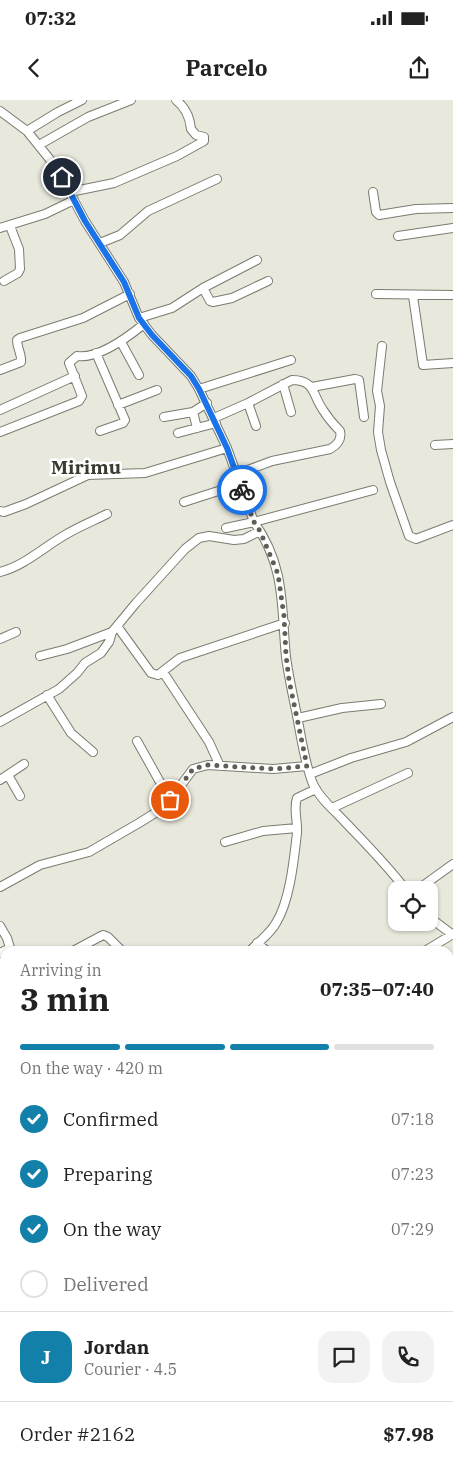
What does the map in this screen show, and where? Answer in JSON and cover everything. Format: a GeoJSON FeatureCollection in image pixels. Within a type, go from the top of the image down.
{"type":"FeatureCollection","features":[{"type":"Feature","properties":{"kind":"street"},"geometry":{"type":"LineString","coordinates":[[27,131],[82,100]]}},
{"type":"Feature","properties":{"kind":"street"},"geometry":{"type":"LineString","coordinates":[[39,145],[88,117],[131,100]]}},
{"type":"Feature","properties":{"kind":"street"},"geometry":{"type":"LineString","coordinates":[[70,192],[114,183],[177,156],[204,141],[204,137],[196,135],[191,129],[184,107],[176,100]]}},
{"type":"Feature","properties":{"kind":"street"},"geometry":{"type":"LineString","coordinates":[[0,111],[27,131],[56,167],[130,294],[142,321],[152,335],[191,376],[207,403],[227,448],[254,522],[260,531],[278,574],[289,680],[309,770],[316,789],[399,881]]}},
{"type":"Feature","properties":{"kind":"street"},"geometry":{"type":"LineString","coordinates":[[100,244],[120,235],[148,211],[217,179]]}},
{"type":"Feature","properties":{"kind":"street"},"geometry":{"type":"LineString","coordinates":[[373,192],[376,212],[379,215],[416,208],[453,208]]}},
{"type":"Feature","properties":{"kind":"street"},"geometry":{"type":"LineString","coordinates":[[0,228],[45,214],[74,200]]}},
{"type":"Feature","properties":{"kind":"street"},"geometry":{"type":"LineString","coordinates":[[4,281],[20,270],[19,249],[10,226]]}},
{"type":"Feature","properties":{"kind":"street"},"geometry":{"type":"LineString","coordinates":[[398,236],[453,228]]}},
{"type":"Feature","properties":{"kind":"street"},"geometry":{"type":"LineString","coordinates":[[0,432],[79,401],[82,396],[69,363],[77,356],[84,357],[122,342],[142,321],[172,308],[203,288],[257,260]]}},
{"type":"Feature","properties":{"kind":"street"},"geometry":{"type":"LineString","coordinates":[[203,288],[212,302],[232,298],[268,281]]}},
{"type":"Feature","properties":{"kind":"street"},"geometry":{"type":"LineString","coordinates":[[0,370],[21,362],[22,357],[17,340],[83,318],[130,294]]}},
{"type":"Feature","properties":{"kind":"street"},"geometry":{"type":"LineString","coordinates":[[376,294],[412,296],[453,295]]}},
{"type":"Feature","properties":{"kind":"street"},"geometry":{"type":"LineString","coordinates":[[412,296],[423,365],[453,363]]}},
{"type":"Feature","properties":{"kind":"street"},"geometry":{"type":"LineString","coordinates":[[122,342],[139,375]]}},
{"type":"Feature","properties":{"kind":"street"},"geometry":{"type":"LineString","coordinates":[[382,346],[376,391],[380,406],[378,432],[390,482],[409,536],[412,539],[416,539],[453,525]]}},
{"type":"Feature","properties":{"kind":"street"},"geometry":{"type":"LineString","coordinates":[[96,353],[124,418],[124,422],[100,431]]}},
{"type":"Feature","properties":{"kind":"street"},"geometry":{"type":"LineString","coordinates":[[199,389],[291,360]]}},
{"type":"Feature","properties":{"kind":"street"},"geometry":{"type":"LineString","coordinates":[[0,410],[74,376]]}},
{"type":"Feature","properties":{"kind":"street"},"geometry":{"type":"LineString","coordinates":[[178,433],[197,428],[215,420],[292,380],[298,380],[312,387],[355,379],[359,380],[364,417]]}},
{"type":"Feature","properties":{"kind":"street"},"geometry":{"type":"LineString","coordinates":[[283,384],[291,412]]}},
{"type":"Feature","properties":{"kind":"street"},"geometry":{"type":"LineString","coordinates":[[237,474],[272,461],[330,449],[336,446],[341,436],[340,432],[321,408],[312,387]]}},
{"type":"Feature","properties":{"kind":"street"},"geometry":{"type":"LineString","coordinates":[[118,405],[157,390]]}},
{"type":"Feature","properties":{"kind":"street"},"geometry":{"type":"LineString","coordinates":[[164,417],[192,412],[207,403]]}},
{"type":"Feature","properties":{"kind":"street"},"geometry":{"type":"LineString","coordinates":[[248,403],[256,426]]}},
{"type":"Feature","properties":{"kind":"street"},"geometry":{"type":"LineString","coordinates":[[192,412],[197,428]]}},
{"type":"Feature","properties":{"kind":"street"},"geometry":{"type":"LineString","coordinates":[[435,445],[453,444]]}},
{"type":"Feature","properties":{"kind":"street"},"geometry":{"type":"LineString","coordinates":[[0,512],[34,500],[88,475],[146,473],[227,448]]}},
{"type":"Feature","properties":{"kind":"street"},"geometry":{"type":"LineString","coordinates":[[184,502],[240,484]]}},
{"type":"Feature","properties":{"kind":"street"},"geometry":{"type":"LineString","coordinates":[[226,528],[373,490]]}},
{"type":"Feature","properties":{"kind":"street"},"geometry":{"type":"LineString","coordinates":[[0,572],[13,567],[65,535],[107,514]]}},
{"type":"Feature","properties":{"kind":"street"},"geometry":{"type":"LineString","coordinates":[[0,722],[59,689],[85,663],[100,653],[109,642],[115,629],[136,602],[185,549],[199,538],[209,536],[234,540],[244,539],[260,531]]}},
{"type":"Feature","properties":{"kind":"street"},"geometry":{"type":"LineString","coordinates":[[115,629],[151,673],[158,674],[180,658],[284,622]]}},
{"type":"Feature","properties":{"kind":"street"},"geometry":{"type":"LineString","coordinates":[[40,656],[67,649],[115,629]]}},
{"type":"Feature","properties":{"kind":"street"},"geometry":{"type":"LineString","coordinates":[[0,639],[16,632]]}},
{"type":"Feature","properties":{"kind":"street"},"geometry":{"type":"LineString","coordinates":[[163,672],[209,742],[220,766]]}},
{"type":"Feature","properties":{"kind":"street"},"geometry":{"type":"LineString","coordinates":[[47,695],[71,733],[93,752]]}},
{"type":"Feature","properties":{"kind":"street"},"geometry":{"type":"LineString","coordinates":[[298,718],[342,708],[381,704]]}},
{"type":"Feature","properties":{"kind":"street"},"geometry":{"type":"LineString","coordinates":[[0,887],[40,865],[89,852],[155,813],[170,800],[193,769],[208,765],[309,770],[406,742],[453,717]]}},
{"type":"Feature","properties":{"kind":"street"},"geometry":{"type":"LineString","coordinates":[[137,741],[170,800]]}},
{"type":"Feature","properties":{"kind":"street"},"geometry":{"type":"LineString","coordinates":[[0,780],[24,764]]}},
{"type":"Feature","properties":{"kind":"street"},"geometry":{"type":"LineString","coordinates":[[332,808],[408,773]]}},
{"type":"Feature","properties":{"kind":"street"},"geometry":{"type":"LineString","coordinates":[[8,775],[20,796]]}},
{"type":"Feature","properties":{"kind":"street"},"geometry":{"type":"LineString","coordinates":[[254,946],[277,922],[290,884],[297,828],[295,803],[297,798],[316,789]]}},
{"type":"Feature","properties":{"kind":"street"},"geometry":{"type":"LineString","coordinates":[[225,842],[263,831],[297,828]]}},
{"type":"Feature","properties":{"kind":"street"},"geometry":{"type":"LineString","coordinates":[[429,881],[453,864]]}},
{"type":"Feature","properties":{"kind":"street"},"geometry":{"type":"LineString","coordinates":[[434,946],[453,935],[438,924]]}},
{"type":"Feature","properties":{"kind":"street"},"geometry":{"type":"LineString","coordinates":[[0,926],[9,946]]}},
{"type":"Feature","properties":{"kind":"street"},"geometry":{"type":"LineString","coordinates":[[82,946],[103,935],[108,937],[117,946]]}},
{"type":"Feature","properties":{"kind":"street"},"geometry":{"type":"LineString","coordinates":[[257,943],[261,946]]}},
{"type":"Feature","properties":{"kind":"way so far"},"geometry":{"type":"LineString","coordinates":[[170,800],[193,769],[208,765],[274,769],[307,766],[289,680],[284,616],[278,574],[274,561],[254,522],[242,490]]}},
{"type":"Feature","properties":{"kind":"district","name":"Mirimu"},"geometry":{"type":"Point","coordinates":[86,467]}},
{"type":"Feature","properties":{"kind":"route"},"geometry":{"type":"LineString","coordinates":[[62,177],[85,221],[124,282],[139,318],[152,335],[191,376],[199,389],[227,448],[242,490]]}}]}
